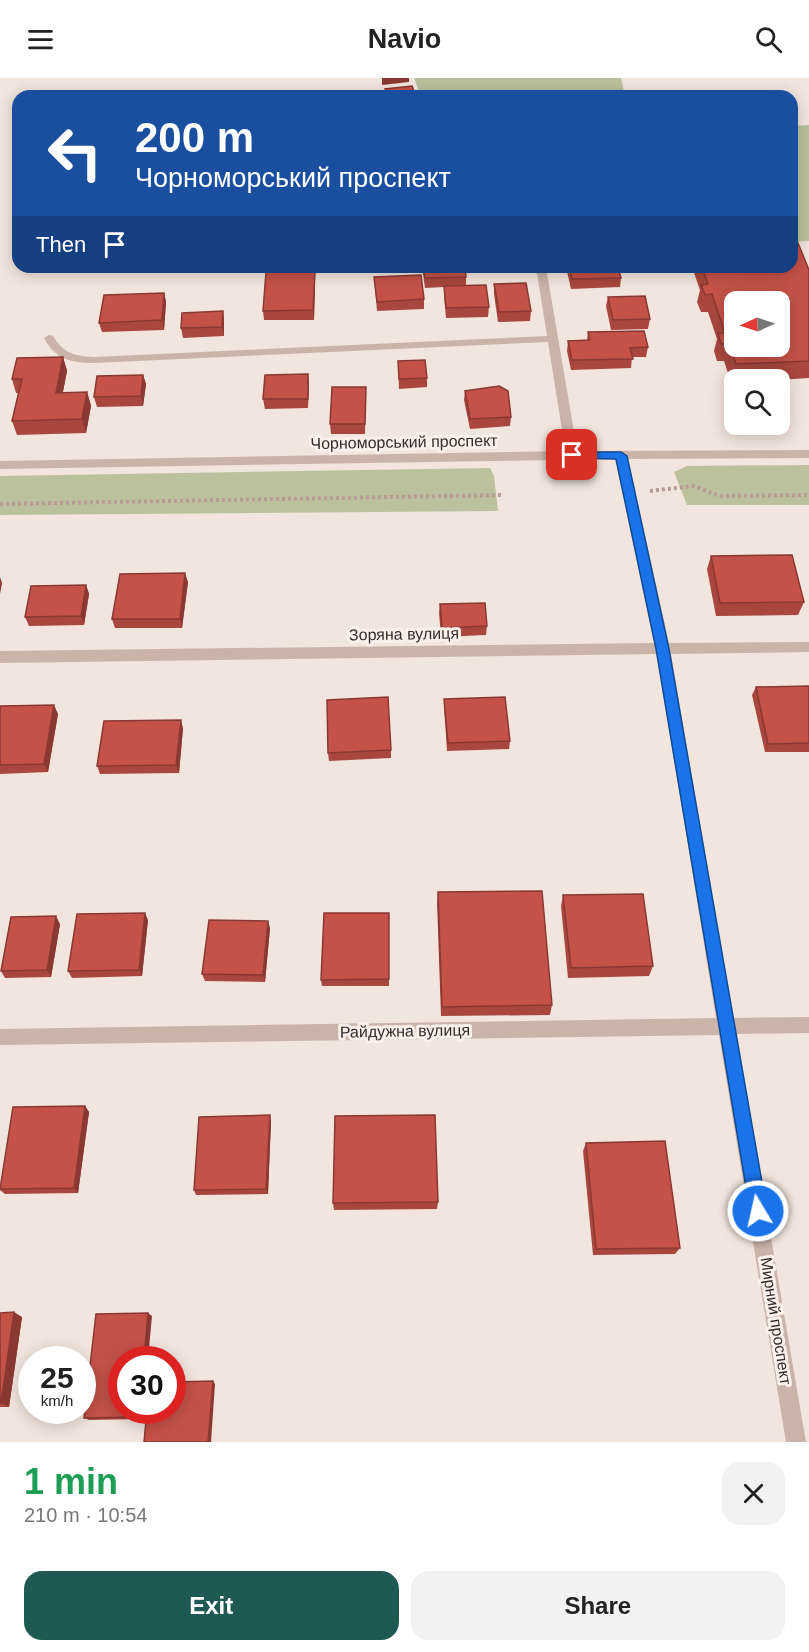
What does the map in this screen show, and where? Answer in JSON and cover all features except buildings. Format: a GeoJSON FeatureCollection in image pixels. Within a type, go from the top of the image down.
{"type":"FeatureCollection","features":[{"type":"Feature","properties":{"kind":"street","name":"Чорноморський проспект"},"geometry":{"type":"LineString","coordinates":[[0,465],[572,455],[809,454]]}},
{"type":"Feature","properties":{"kind":"street","name":"Мирний проспект"},"geometry":{"type":"LineString","coordinates":[[621,456],[663,649],[796,1442]]}},
{"type":"Feature","properties":{"kind":"street","name":"Зоряна вулиця"},"geometry":{"type":"LineString","coordinates":[[0,657],[809,647]]}},
{"type":"Feature","properties":{"kind":"street","name":"Райдужна вулиця"},"geometry":{"type":"LineString","coordinates":[[0,1037],[809,1024]]}},
{"type":"Feature","properties":{"kind":"lane"},"geometry":{"type":"LineString","coordinates":[[542,273],[572,455]]}},
{"type":"Feature","properties":{"kind":"lane"},"geometry":{"type":"LineString","coordinates":[[49,338],[53,348],[61,355],[72,359],[95,360],[553,339]]}},
{"type":"Feature","properties":{"kind":"path"},"geometry":{"type":"LineString","coordinates":[[629,493],[693,486],[720,496],[809,495]]}},
{"type":"Feature","properties":{"kind":"path"},"geometry":{"type":"LineString","coordinates":[[0,504],[503,495]]}},
{"type":"Feature","properties":{"kind":"green space"},"geometry":{"type":"Polygon","coordinates":[[[414,78],[621,78],[624,90],[419,90],[414,78]]]}},
{"type":"Feature","properties":{"kind":"green space"},"geometry":{"type":"Polygon","coordinates":[[[809,125],[809,241],[798,242],[798,126],[809,125]]]}},
{"type":"Feature","properties":{"kind":"green space"},"geometry":{"type":"Polygon","coordinates":[[[809,465],[809,505],[687,505],[674,472],[687,466],[809,465]]]}},
{"type":"Feature","properties":{"kind":"green space"},"geometry":{"type":"Polygon","coordinates":[[[490,468],[494,476],[498,511],[0,515],[0,476],[490,468]]]}},
{"type":"Feature","properties":{"kind":"route"},"geometry":{"type":"LineString","coordinates":[[572,455],[621,456],[663,649],[758,1211]]}}]}
